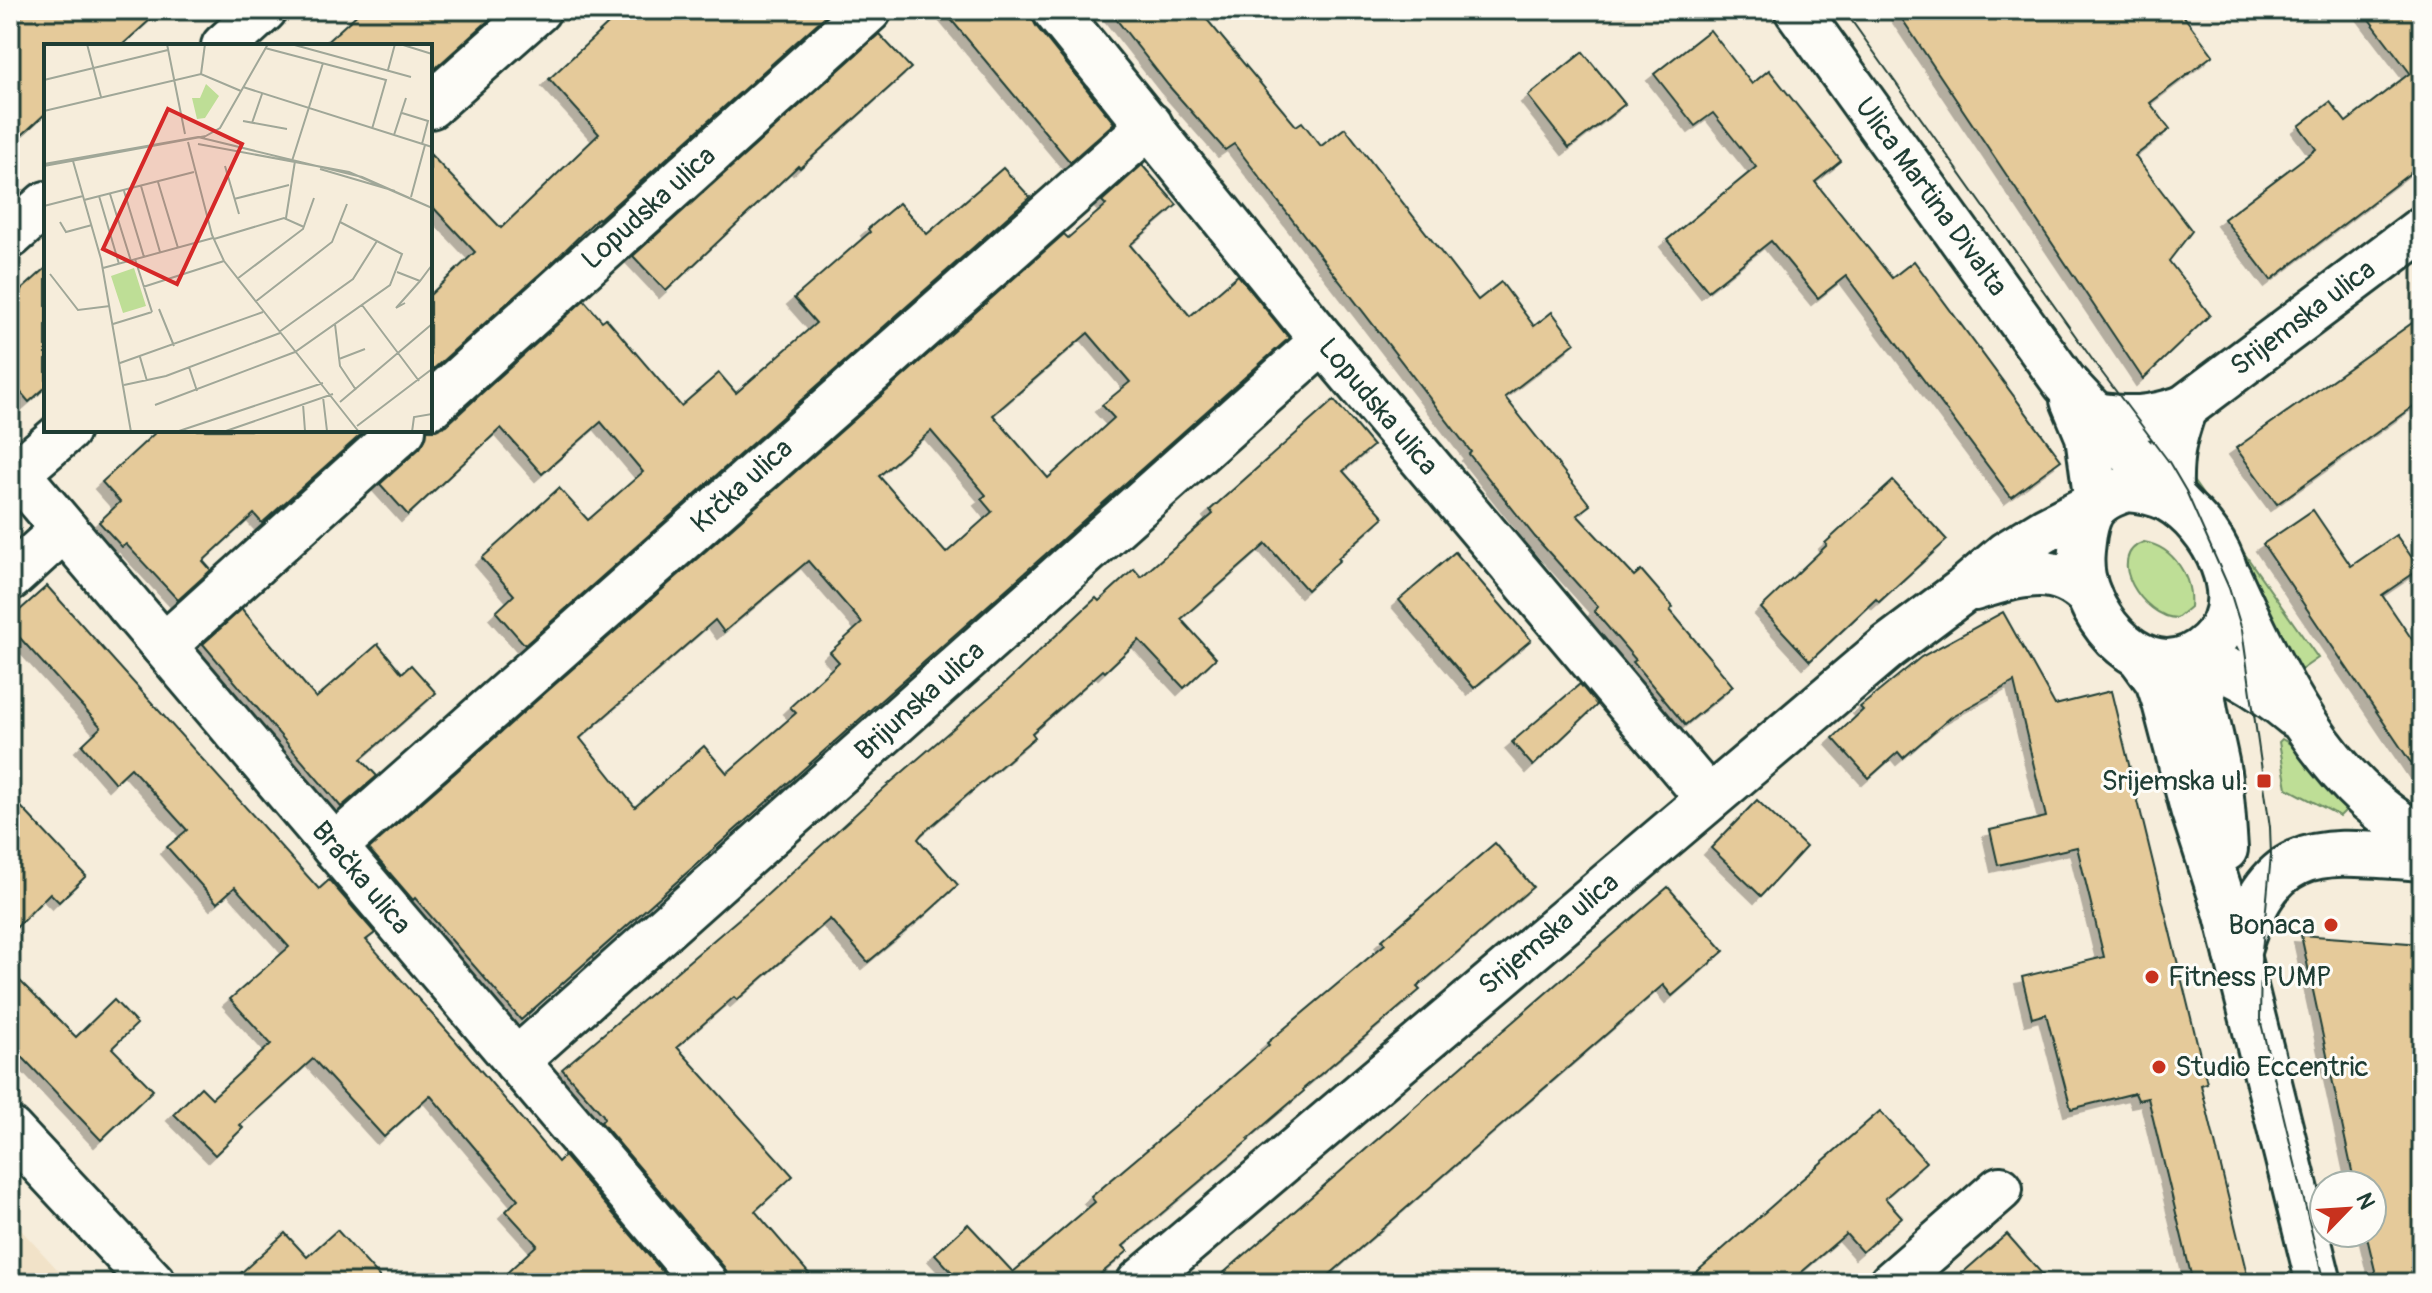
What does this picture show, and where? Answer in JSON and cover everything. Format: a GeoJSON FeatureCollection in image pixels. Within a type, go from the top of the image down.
{"type":"FeatureCollection","features":[{"type":"Feature","properties":{"kind":"street"},"geometry":{"type":"LineString","coordinates":[[226,44],[264,10]]}},
{"type":"Feature","properties":{"kind":"street"},"geometry":{"type":"LineString","coordinates":[[432,104],[538,10]]}},
{"type":"Feature","properties":{"kind":"street","name":"Lopudska ulica"},"geometry":{"type":"LineString","coordinates":[[432,404],[869,10]]}},
{"type":"Feature","properties":{"kind":"street","name":"Lopudska ulica"},"geometry":{"type":"LineString","coordinates":[[1055,10],[1323,341],[1708,798]]}},
{"type":"Feature","properties":{"kind":"street","name":"Ulica Martina Divalta"},"geometry":{"type":"LineString","coordinates":[[1797,10],[2065,383],[2176,502]]}},
{"type":"Feature","properties":{"kind":"street","name":"Krčka ulica"},"geometry":{"type":"LineString","coordinates":[[334,847],[1150,125]]}},
{"type":"Feature","properties":{"kind":"street"},"geometry":{"type":"LineString","coordinates":[[10,236],[44,206]]}},
{"type":"Feature","properties":{"kind":"street","name":"Srijemska ulica"},"geometry":{"type":"LineString","coordinates":[[2094,415],[2137,420],[2184,408],[2422,229]]}},
{"type":"Feature","properties":{"kind":"street","name":"Brijunska ulica"},"geometry":{"type":"LineString","coordinates":[[516,1061],[1323,341]]}},
{"type":"Feature","properties":{"kind":"street","name":"Ulica Martina Divalta"},"geometry":{"type":"LineString","coordinates":[[2065,383],[2088,436],[2097,503]]}},
{"type":"Feature","properties":{"kind":"street"},"geometry":{"type":"LineString","coordinates":[[2176,502],[2169,462],[2184,408]]}},
{"type":"Feature","properties":{"kind":"street","name":"Bračka ulica"},"geometry":{"type":"LineString","coordinates":[[64,432],[14,469],[705,1283]]}},
{"type":"Feature","properties":{"kind":"street"},"geometry":{"type":"LineString","coordinates":[[164,646],[401,432]]}},
{"type":"Feature","properties":{"kind":"street"},"geometry":{"type":"LineString","coordinates":[[2224,568],[2229,588],[2228,613],[2218,636],[2198,656],[2167,663],[2153,661],[2127,648],[2095,609],[2083,575],[2081,554],[2086,524],[2097,503],[2127,489],[2149,491],[2176,502],[2207,534],[2224,568],[2254,632],[2304,723],[2369,801],[2422,837]]}},
{"type":"Feature","properties":{"kind":"street","name":"Srijemska ulica"},"geometry":{"type":"LineString","coordinates":[[1139,1283],[1888,647],[2006,554],[2097,503]]}},
{"type":"Feature","properties":{"kind":"street"},"geometry":{"type":"LineString","coordinates":[[10,578],[64,529]]}},
{"type":"Feature","properties":{"kind":"street","name":"Srijemska ulica"},"geometry":{"type":"LineString","coordinates":[[1964,590],[2007,578],[2042,573],[2065,578],[2089,596]]}},
{"type":"Feature","properties":{"kind":"street"},"geometry":{"type":"LineString","coordinates":[[2139,655],[2149,667],[2164,699],[2193,809],[2226,911],[2319,1283]]}},
{"type":"Feature","properties":{"kind":"street"},"geometry":{"type":"LineString","coordinates":[[2198,656],[2257,688],[2304,723]]}},
{"type":"Feature","properties":{"kind":"street"},"geometry":{"type":"LineString","coordinates":[[2198,656],[2223,809],[2226,911]]}},
{"type":"Feature","properties":{"kind":"street"},"geometry":{"type":"LineString","coordinates":[[2237,954],[2256,903],[2269,884],[2291,865],[2318,855],[2422,858]]}},
{"type":"Feature","properties":{"kind":"street"},"geometry":{"type":"LineString","coordinates":[[10,1130],[153,1283]]}},
{"type":"Feature","properties":{"kind":"street"},"geometry":{"type":"LineString","coordinates":[[1892,1283],[2000,1189]]}},
{"type":"Feature","properties":{"kind":"shaded area"},"geometry":{"type":"Polygon","coordinates":[[[10,1218],[70,1283],[10,1283],[10,1218]]]}},
{"type":"Feature","properties":{"kind":"green space"},"geometry":{"type":"Polygon","coordinates":[[[2187,472],[2318,658],[2295,674],[2184,475],[2187,472]]]}},
{"type":"Feature","properties":{"kind":"green space"},"geometry":{"type":"Polygon","coordinates":[[[2144,542],[2173,557],[2185,575],[2190,607],[2177,618],[2152,608],[2133,585],[2127,560],[2132,549],[2144,542]]]}},
{"type":"Feature","properties":{"kind":"green space"},"geometry":{"type":"Polygon","coordinates":[[[2282,739],[2290,744],[2346,810],[2340,816],[2287,788],[2279,742],[2282,739]]]}},
{"type":"Feature","properties":{"kind":"building"},"geometry":{"type":"Polygon","coordinates":[[[28,10],[161,10],[123,44],[44,44],[44,115],[10,146],[10,26],[28,10]]]}},
{"type":"Feature","properties":{"kind":"building"},"geometry":{"type":"Polygon","coordinates":[[[362,10],[500,10],[432,71],[432,44],[324,44],[362,10]]]}},
{"type":"Feature","properties":{"kind":"building"},"geometry":{"type":"Polygon","coordinates":[[[623,10],[832,10],[432,370],[432,293],[475,252],[432,206],[432,156],[501,228],[599,134],[549,79],[623,10]]]}},
{"type":"Feature","properties":{"kind":"building"},"geometry":{"type":"Polygon","coordinates":[[[943,10],[1028,10],[1036,26],[1114,123],[1070,162],[943,10]]]}},
{"type":"Feature","properties":{"kind":"building"},"geometry":{"type":"Polygon","coordinates":[[[1109,10],[1199,10],[1296,126],[1302,122],[1321,146],[1345,128],[1478,300],[1501,282],[1534,326],[1552,312],[1575,343],[1505,397],[1590,505],[1577,515],[1634,576],[1641,570],[1733,686],[1685,725],[1594,611],[1598,607],[1535,537],[1469,454],[1471,452],[1234,144],[1225,150],[1168,85],[1109,10]]]}},
{"type":"Feature","properties":{"kind":"building"},"geometry":{"type":"Polygon","coordinates":[[[1896,10],[2179,10],[2213,55],[2150,103],[2170,129],[2135,156],[2192,231],[2169,261],[2210,315],[2143,379],[1896,10]]]}},
{"type":"Feature","properties":{"kind":"building"},"geometry":{"type":"Polygon","coordinates":[[[2362,10],[2422,10],[2422,164],[2271,280],[2224,219],[2316,149],[2299,126],[2330,102],[2346,122],[2410,73],[2362,10]]]}},
{"type":"Feature","properties":{"kind":"building"},"geometry":{"type":"Polygon","coordinates":[[[1710,30],[1752,84],[1769,70],[1841,161],[1815,182],[1892,278],[1914,261],[2061,460],[2011,497],[1846,276],[1818,298],[1771,241],[1708,291],[1667,240],[1756,167],[1713,113],[1695,126],[1654,74],[1710,30]]]}},
{"type":"Feature","properties":{"kind":"building"},"geometry":{"type":"Polygon","coordinates":[[[879,34],[911,68],[800,168],[798,166],[666,291],[633,256],[879,34]]]}},
{"type":"Feature","properties":{"kind":"building"},"geometry":{"type":"Polygon","coordinates":[[[1583,52],[1625,104],[1569,148],[1528,96],[1583,52]]]}},
{"type":"Feature","properties":{"kind":"building"},"geometry":{"type":"Polygon","coordinates":[[[1142,165],[1177,205],[1130,245],[1190,316],[1238,275],[1289,338],[521,1020],[369,849],[1064,234],[1068,238],[1106,205],[1102,201],[1142,165]],[[1088,333],[993,415],[1048,478],[1114,418],[1102,405],[1130,382],[1088,333]],[[931,431],[879,476],[946,553],[992,512],[981,499],[986,495],[931,431]],[[808,561],[724,632],[715,620],[580,738],[635,807],[704,746],[727,773],[796,713],[790,707],[839,662],[830,652],[862,623],[808,561]]]}},
{"type":"Feature","properties":{"kind":"building"},"geometry":{"type":"Polygon","coordinates":[[[1003,168],[1030,197],[525,645],[496,612],[514,595],[482,558],[559,488],[588,520],[643,472],[601,422],[542,474],[501,428],[408,515],[380,484],[420,448],[427,432],[447,425],[584,300],[602,321],[606,318],[681,406],[719,373],[736,393],[816,323],[794,298],[899,203],[927,234],[1003,168]]]}},
{"type":"Feature","properties":{"kind":"building"},"geometry":{"type":"Polygon","coordinates":[[[44,270],[44,389],[29,402],[10,380],[10,300],[44,270]]]}},
{"type":"Feature","properties":{"kind":"building"},"geometry":{"type":"Polygon","coordinates":[[[2422,316],[2422,400],[2277,504],[2236,448],[2422,316]]]}},
{"type":"Feature","properties":{"kind":"building"},"geometry":{"type":"Polygon","coordinates":[[[1334,400],[1373,446],[1343,471],[1384,517],[1307,590],[1266,544],[1181,619],[1216,658],[1184,688],[1139,640],[1032,733],[1035,737],[922,834],[918,839],[958,885],[926,914],[868,962],[830,919],[737,1000],[734,997],[677,1047],[793,1176],[755,1211],[817,1283],[729,1283],[724,1267],[601,1122],[603,1115],[562,1069],[768,894],[1000,688],[1096,598],[1099,601],[1134,569],[1141,577],[1213,514],[1210,510],[1334,400]]]}},
{"type":"Feature","properties":{"kind":"building"},"geometry":{"type":"Polygon","coordinates":[[[156,432],[364,432],[262,523],[254,514],[203,561],[211,570],[178,600],[126,544],[122,547],[99,522],[120,502],[102,482],[156,432]]]}},
{"type":"Feature","properties":{"kind":"building"},"geometry":{"type":"Polygon","coordinates":[[[1893,481],[1947,540],[1879,602],[1876,599],[1810,661],[1761,608],[1827,545],[1825,543],[1893,481]]]}},
{"type":"Feature","properties":{"kind":"building"},"geometry":{"type":"Polygon","coordinates":[[[2313,510],[2351,566],[2396,535],[2420,569],[2382,595],[2422,654],[2422,779],[2263,544],[2313,510]]]}},
{"type":"Feature","properties":{"kind":"building"},"geometry":{"type":"Polygon","coordinates":[[[1455,552],[1531,640],[1474,688],[1399,600],[1455,552]]]}},
{"type":"Feature","properties":{"kind":"building"},"geometry":{"type":"Polygon","coordinates":[[[47,586],[319,889],[329,880],[375,933],[366,940],[558,1162],[564,1156],[672,1283],[496,1283],[537,1245],[506,1211],[518,1199],[430,1095],[384,1137],[313,1059],[240,1125],[243,1128],[215,1155],[174,1114],[201,1087],[212,1098],[271,1044],[230,999],[289,947],[235,887],[217,903],[167,847],[187,830],[131,768],[115,783],[82,745],[101,727],[10,627],[10,619],[47,586]]]}},
{"type":"Feature","properties":{"kind":"building"},"geometry":{"type":"Polygon","coordinates":[[[242,609],[316,698],[378,644],[402,673],[411,665],[436,693],[361,759],[377,776],[341,807],[203,644],[242,609]]]}},
{"type":"Feature","properties":{"kind":"building"},"geometry":{"type":"Polygon","coordinates":[[[2003,612],[2055,705],[2111,691],[2207,1083],[2201,1085],[2249,1283],[2193,1283],[2148,1098],[2138,1100],[2135,1093],[2071,1109],[2046,1014],[2032,1018],[2022,977],[2104,957],[2077,847],[1998,865],[1990,830],[2046,817],[2014,682],[1951,717],[1903,758],[1898,752],[1869,778],[1833,738],[1863,710],[1860,707],[1921,657],[2003,612]]]}},
{"type":"Feature","properties":{"kind":"building"},"geometry":{"type":"Polygon","coordinates":[[[1580,684],[1597,705],[1533,766],[1512,742],[1580,684]]]}},
{"type":"Feature","properties":{"kind":"building"},"geometry":{"type":"Polygon","coordinates":[[[10,795],[86,876],[59,902],[50,893],[10,934],[10,795]]]}},
{"type":"Feature","properties":{"kind":"building"},"geometry":{"type":"Polygon","coordinates":[[[1757,800],[1806,847],[1761,896],[1711,848],[1757,800]]]}},
{"type":"Feature","properties":{"kind":"building"},"geometry":{"type":"Polygon","coordinates":[[[1495,843],[1533,887],[1417,987],[1420,990],[1303,1089],[1249,1140],[1123,1246],[1128,1251],[1090,1283],[962,1283],[935,1254],[968,1224],[1013,1272],[1095,1202],[1091,1197],[1385,944],[1382,940],[1495,843]]]}},
{"type":"Feature","properties":{"kind":"building"},"geometry":{"type":"Polygon","coordinates":[[[1668,887],[1724,951],[1672,996],[1663,985],[1320,1283],[1212,1283],[1668,887]]]}},
{"type":"Feature","properties":{"kind":"building"},"geometry":{"type":"Polygon","coordinates":[[[2301,935],[2422,944],[2422,1283],[2378,1283],[2370,1249],[2388,1249],[2388,1169],[2352,1169],[2301,935]]]}},
{"type":"Feature","properties":{"kind":"building"},"geometry":{"type":"Polygon","coordinates":[[[10,971],[76,1037],[114,1000],[137,1024],[112,1048],[153,1090],[101,1140],[10,1044],[10,971]]]}},
{"type":"Feature","properties":{"kind":"building"},"geometry":{"type":"Polygon","coordinates":[[[1880,1111],[1926,1162],[1885,1198],[1902,1217],[1862,1252],[1846,1234],[1789,1283],[1684,1283],[1880,1111]]]}},
{"type":"Feature","properties":{"kind":"building"},"geometry":{"type":"Polygon","coordinates":[[[337,1230],[385,1283],[230,1283],[285,1233],[307,1257],[337,1230]]]}},
{"type":"Feature","properties":{"kind":"building"},"geometry":{"type":"Polygon","coordinates":[[[2007,1234],[2050,1283],[1951,1283],[2007,1234]]]}},
{"type":"Feature","properties":{"kind":"tram line"},"geometry":{"type":"LineString","coordinates":[[1844,10],[2094,362],[2169,462],[2186,491],[2229,588],[2242,630],[2270,827],[2271,855],[2261,962],[2260,1019],[2324,1283]]}},
{"type":"Feature","properties":{"kind":"place","name":"Srijemska ul."},"geometry":{"type":"Point","coordinates":[2264,781]}},
{"type":"Feature","properties":{"kind":"place","name":"Bonaca"},"geometry":{"type":"Point","coordinates":[2331,925]}},
{"type":"Feature","properties":{"kind":"place","name":"Fitness PUMP"},"geometry":{"type":"Point","coordinates":[2152,977]}},
{"type":"Feature","properties":{"kind":"place","name":"Studio Eccentric"},"geometry":{"type":"Point","coordinates":[2159,1067]}}]}
